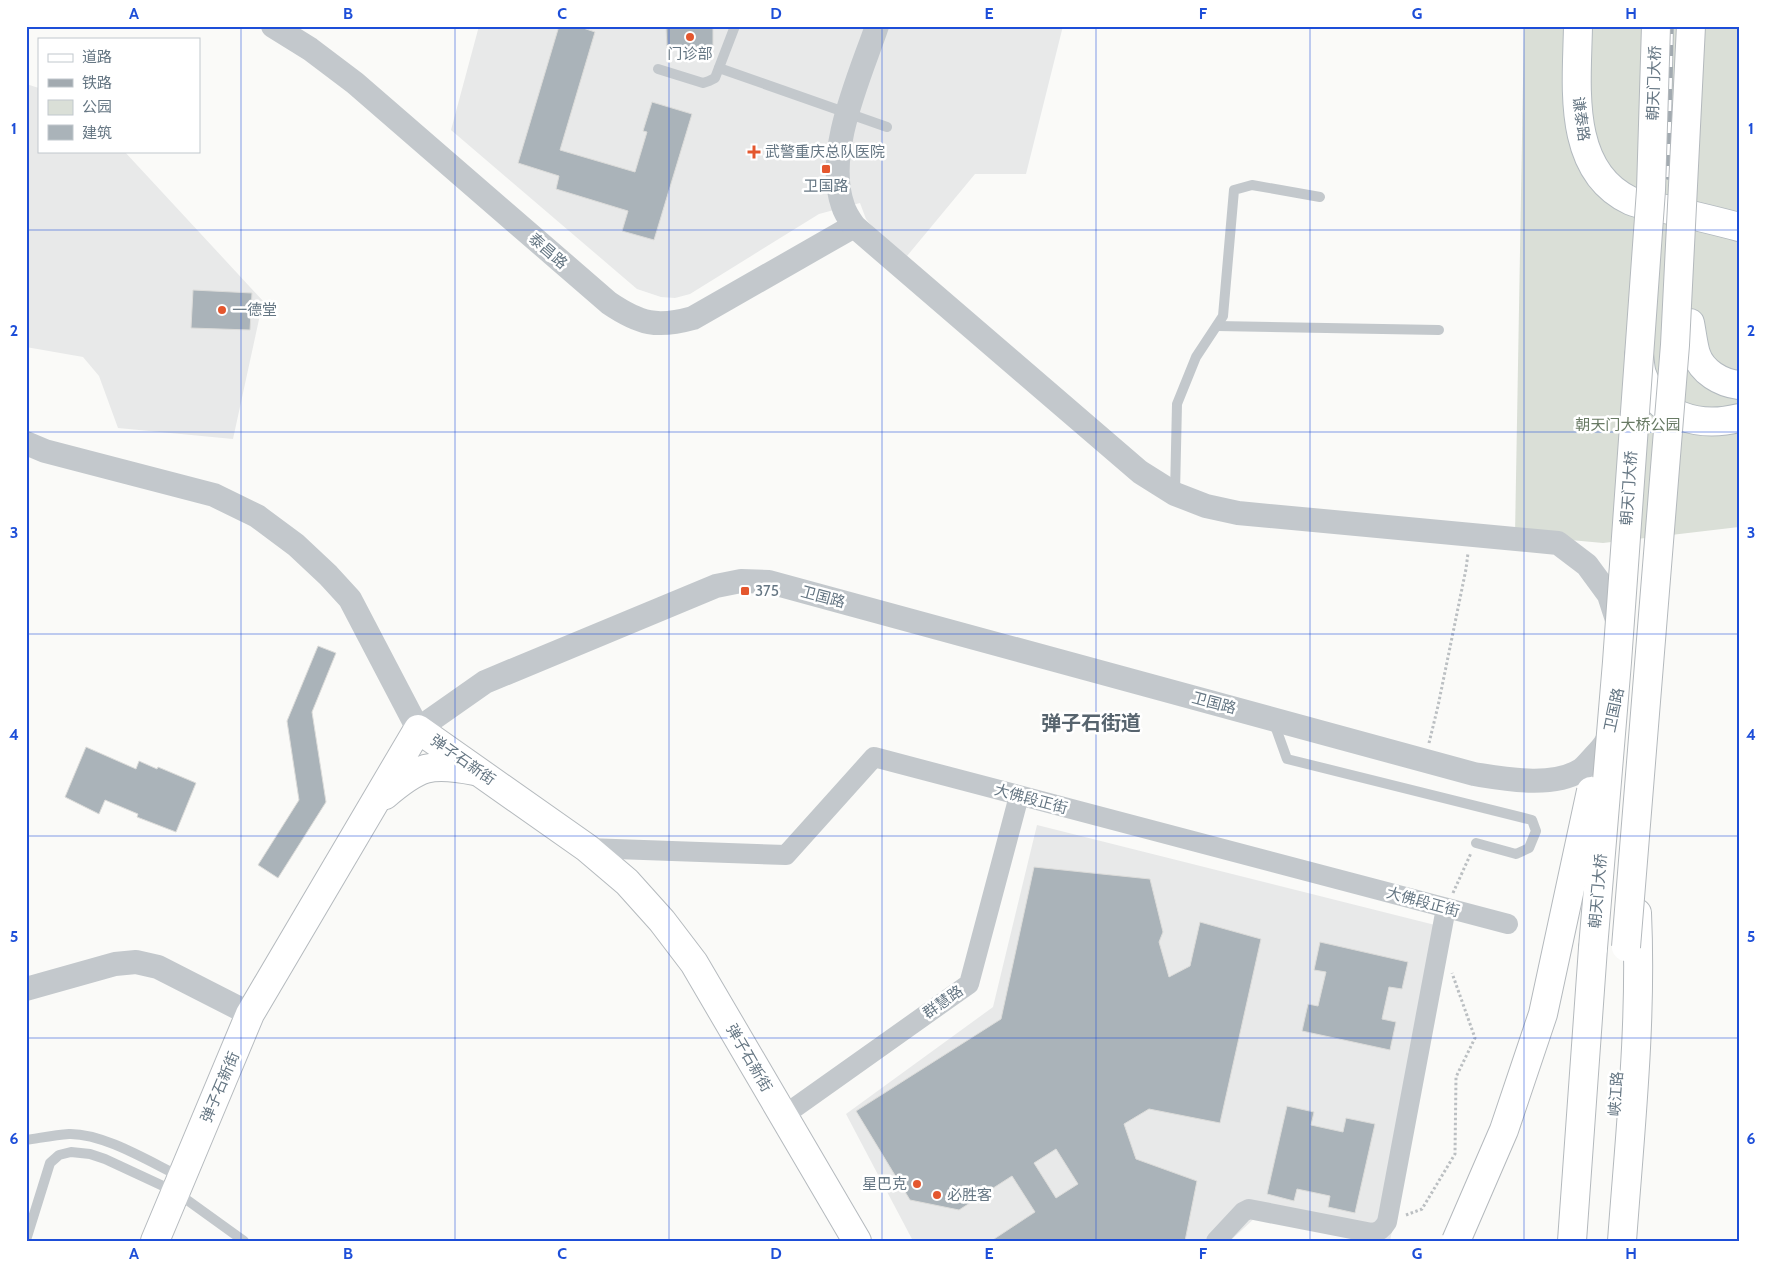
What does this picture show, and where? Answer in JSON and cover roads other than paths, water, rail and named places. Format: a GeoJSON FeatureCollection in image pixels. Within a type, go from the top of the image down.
{"type":"FeatureCollection","features":[{"type":"Feature","properties":{"kind":"main road","name":"谦泰路"},"geometry":{"type":"LineString","coordinates":[[1578,26],[1577,96],[1579,124],[1586,150],[1595,171],[1611,188],[1632,201],[1739,227]]}},
{"type":"Feature","properties":{"kind":"main road","name":"朝天门大桥"},"geometry":{"type":"LineString","coordinates":[[1572,1241],[1651,190],[1656,26]]}},
{"type":"Feature","properties":{"kind":"main road"},"geometry":{"type":"LineString","coordinates":[[1622,1241],[1633,1085],[1634,836],[1675,345],[1691,26]]}},
{"type":"Feature","properties":{"kind":"main road"},"geometry":{"type":"LineString","coordinates":[[1690,323],[1696,356],[1706,370],[1716,378],[1739,386]]}},
{"type":"Feature","properties":{"kind":"main road"},"geometry":{"type":"LineString","coordinates":[[1634,331],[1643,375],[1653,394],[1666,408],[1685,418],[1706,422],[1739,418]]}},
{"type":"Feature","properties":{"kind":"main road"},"geometry":{"type":"LineString","coordinates":[[1456,1241],[1504,1130],[1543,1014],[1575,872],[1617,662]]}},
{"type":"Feature","properties":{"kind":"main road","name":"弹子石新街"},"geometry":{"type":"LineString","coordinates":[[155,1241],[250,1014],[418,729],[587,848],[627,882],[662,921],[694,963],[857,1241]]}},
{"type":"Feature","properties":{"kind":"main road"},"geometry":{"type":"LineString","coordinates":[[374,804],[415,772],[431,767],[448,766],[479,772]]}},
{"type":"Feature","properties":{"kind":"main road","name":"峡江路"},"geometry":{"type":"LineString","coordinates":[[1606,1241],[1633,949]]}},
{"type":"Feature","properties":{"kind":"street","name":"泰昌路"},"geometry":{"type":"LineString","coordinates":[[272,26],[310,49],[355,83],[609,303],[624,313],[641,320],[658,324],[676,323],[693,318],[854,226]]}},
{"type":"Feature","properties":{"kind":"street","name":"卫国路"},"geometry":{"type":"LineString","coordinates":[[418,729],[485,682],[716,586],[741,581],[769,582],[1474,774],[1513,780],[1546,780],[1565,776],[1582,769],[1606,744],[1619,700],[1622,632],[1608,595],[1587,565],[1558,543],[1238,513],[1206,506],[1175,494],[1140,472],[854,226],[843,206],[838,185],[838,160],[842,133],[877,26]]}},
{"type":"Feature","properties":{"kind":"street"},"geometry":{"type":"LineString","coordinates":[[26,443],[45,451],[214,495],[257,516],[296,545],[350,599],[418,729]]}},
{"type":"Feature","properties":{"kind":"street","name":"大佛段正街"},"geometry":{"type":"LineString","coordinates":[[587,848],[786,855],[874,757],[1508,924]]}},
{"type":"Feature","properties":{"kind":"street","name":"群慧路"},"geometry":{"type":"LineString","coordinates":[[783,1116],[969,984],[1019,796]]}},
{"type":"Feature","properties":{"kind":"street"},"geometry":{"type":"LineString","coordinates":[[1216,1241],[1249,1208],[1372,1233],[1378,1232],[1387,1222],[1446,908]]}},
{"type":"Feature","properties":{"kind":"street"},"geometry":{"type":"LineString","coordinates":[[26,989],[115,964],[136,962],[158,967],[250,1014]]}},
{"type":"Feature","properties":{"kind":"lane"},"geometry":{"type":"LineString","coordinates":[[658,69],[703,83],[710,81],[715,78],[735,26]]}},
{"type":"Feature","properties":{"kind":"lane"},"geometry":{"type":"LineString","coordinates":[[719,68],[887,127]]}},
{"type":"Feature","properties":{"kind":"lane"},"geometry":{"type":"LineString","coordinates":[[1175,494],[1177,404],[1196,357],[1223,316],[1234,190],[1252,185],[1320,197]]}},
{"type":"Feature","properties":{"kind":"lane"},"geometry":{"type":"LineString","coordinates":[[1217,326],[1439,330]]}},
{"type":"Feature","properties":{"kind":"lane"},"geometry":{"type":"LineString","coordinates":[[1273,719],[1286,759],[1532,820],[1536,831],[1529,848],[1516,854],[1476,843]]}},
{"type":"Feature","properties":{"kind":"lane"},"geometry":{"type":"LineString","coordinates":[[26,1140],[70,1134],[102,1140],[179,1185],[244,1241]]}},
{"type":"Feature","properties":{"kind":"lane"},"geometry":{"type":"LineString","coordinates":[[26,1240],[50,1163],[59,1155],[72,1152],[90,1154],[179,1185]]}},
{"type":"Feature","properties":{"kind":"railway"},"geometry":{"type":"LineString","coordinates":[[1658,176],[1661,26]]}},
{"type":"Feature","properties":{"kind":"railway"},"geometry":{"type":"LineString","coordinates":[[1668,177],[1671,26]]}},
{"type":"Feature","properties":{"kind":"place","name":"门诊部"},"geometry":{"type":"Point","coordinates":[690,37]}},
{"type":"Feature","properties":{"kind":"place","name":"武警重庆总队医院"},"geometry":{"type":"Point","coordinates":[754,152]}},
{"type":"Feature","properties":{"kind":"place","name":"卫国路"},"geometry":{"type":"Point","coordinates":[826,169]}},
{"type":"Feature","properties":{"kind":"place","name":"一德堂"},"geometry":{"type":"Point","coordinates":[222,310]}},
{"type":"Feature","properties":{"kind":"place","name":"375"},"geometry":{"type":"Point","coordinates":[745,591]}},
{"type":"Feature","properties":{"kind":"place","name":"星巴克"},"geometry":{"type":"Point","coordinates":[917,1184]}},
{"type":"Feature","properties":{"kind":"place","name":"必胜客"},"geometry":{"type":"Point","coordinates":[937,1195]}},
{"type":"Feature","properties":{"kind":"district","name":"弹子石街道"},"geometry":{"type":"Point","coordinates":[1091,723]}},
{"type":"Feature","properties":{"kind":"park label","name":"朝天门大桥公园"},"geometry":{"type":"Point","coordinates":[1628,425]}}]}
